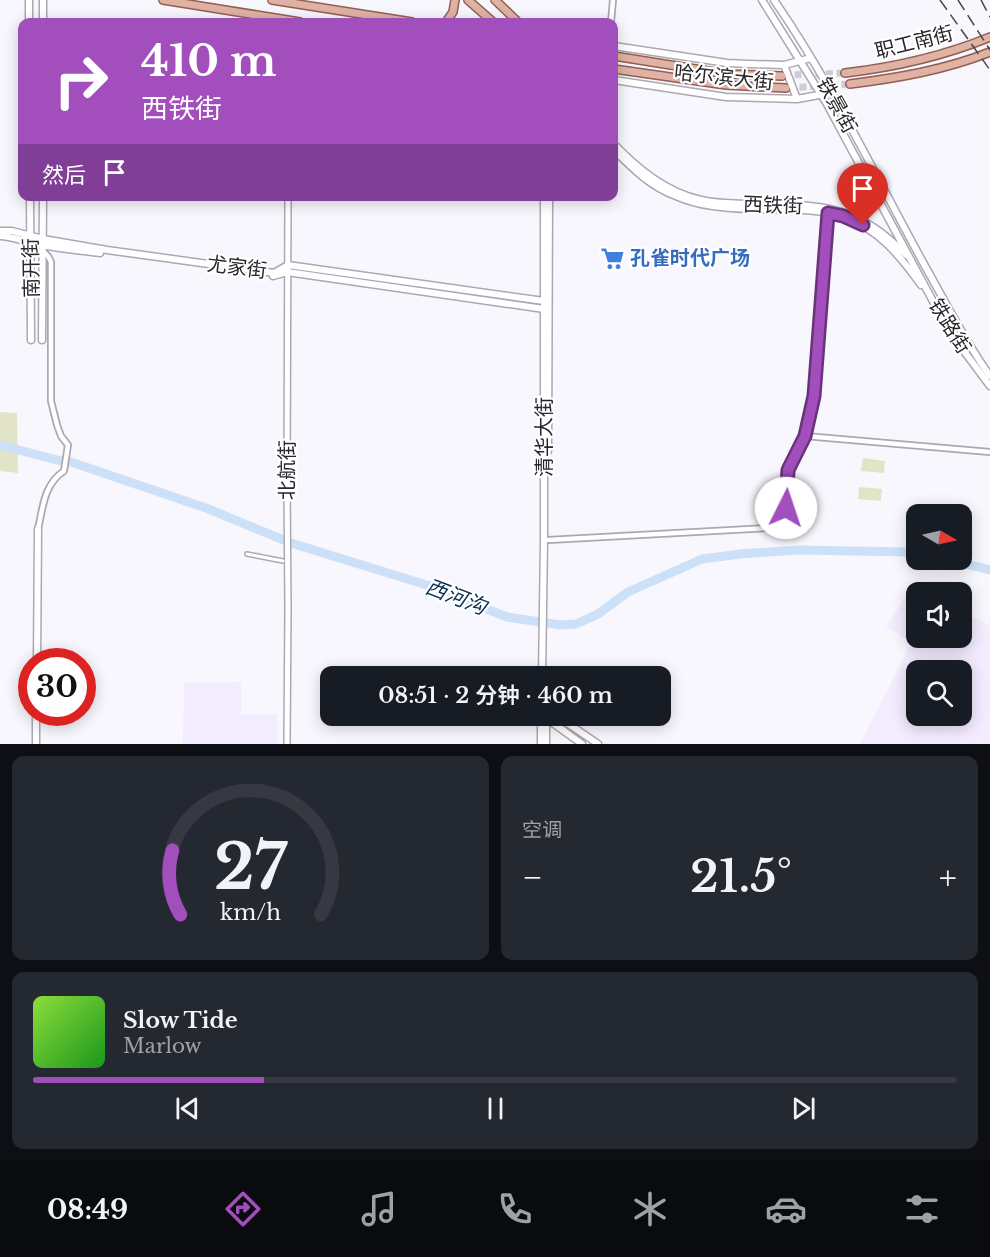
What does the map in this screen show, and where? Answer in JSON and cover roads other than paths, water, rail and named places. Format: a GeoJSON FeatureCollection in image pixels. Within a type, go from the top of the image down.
{"type":"FeatureCollection","features":[{"type":"Feature","properties":{"kind":"main road"},"geometry":{"type":"LineString","coordinates":[[29,0],[29,18]]}},
{"type":"Feature","properties":{"kind":"main road"},"geometry":{"type":"LineString","coordinates":[[43,0],[43,18]]}},
{"type":"Feature","properties":{"kind":"main road"},"geometry":{"type":"LineString","coordinates":[[163,0],[267,18]]}},
{"type":"Feature","properties":{"kind":"main road"},"geometry":{"type":"LineString","coordinates":[[272,0],[387,18]]}},
{"type":"Feature","properties":{"kind":"main road"},"geometry":{"type":"LineString","coordinates":[[449,18],[453,12],[455,0]]}},
{"type":"Feature","properties":{"kind":"main road"},"geometry":{"type":"LineString","coordinates":[[468,0],[488,18]]}},
{"type":"Feature","properties":{"kind":"main road"},"geometry":{"type":"LineString","coordinates":[[495,0],[514,18]]}},
{"type":"Feature","properties":{"kind":"main road","name":"铁景街"},"geometry":{"type":"LineString","coordinates":[[762,0],[822,95],[913,263]]}},
{"type":"Feature","properties":{"kind":"main road","name":"铁景街"},"geometry":{"type":"LineString","coordinates":[[774,0],[831,93],[948,307]]}},
{"type":"Feature","properties":{"kind":"main road","name":"职工南街"},"geometry":{"type":"LineString","coordinates":[[845,72],[902,64],[990,37]]}},
{"type":"Feature","properties":{"kind":"main road","name":"哈尔滨大街"},"geometry":{"type":"LineString","coordinates":[[618,47],[727,63],[784,65],[811,58]]}},
{"type":"Feature","properties":{"kind":"main road","name":"职工南街"},"geometry":{"type":"LineString","coordinates":[[850,84],[883,80],[934,69],[990,52]]}},
{"type":"Feature","properties":{"kind":"main road"},"geometry":{"type":"LineString","coordinates":[[618,57],[727,74],[782,75]]}},
{"type":"Feature","properties":{"kind":"main road"},"geometry":{"type":"LineString","coordinates":[[784,65],[797,99]]}},
{"type":"Feature","properties":{"kind":"main road"},"geometry":{"type":"LineString","coordinates":[[618,70],[726,86],[786,88]]}},
{"type":"Feature","properties":{"kind":"main road","name":"哈尔滨大街"},"geometry":{"type":"LineString","coordinates":[[618,81],[726,97],[797,99],[831,93]]}},
{"type":"Feature","properties":{"kind":"main road","name":"西铁街"},"geometry":{"type":"LineString","coordinates":[[618,148],[663,185],[699,199],[736,204],[814,206],[854,216],[881,231],[913,263],[948,307]]}},
{"type":"Feature","properties":{"kind":"main road","name":"西铁街"},"geometry":{"type":"LineString","coordinates":[[618,154],[634,170],[657,186],[675,196],[693,202],[720,207],[828,213],[843,216],[863,225],[893,250],[910,269],[936,306]]}},
{"type":"Feature","properties":{"kind":"main road","name":"南开街"},"geometry":{"type":"LineString","coordinates":[[30,201],[31,340]]}},
{"type":"Feature","properties":{"kind":"main road","name":"南开街"},"geometry":{"type":"LineString","coordinates":[[42,340],[43,201]]}},
{"type":"Feature","properties":{"kind":"main road","name":"清华大街"},"geometry":{"type":"LineString","coordinates":[[544,201],[546,577]]}},
{"type":"Feature","properties":{"kind":"main road","name":"清华大街"},"geometry":{"type":"LineString","coordinates":[[544,666],[548,540],[549,201]]}},
{"type":"Feature","properties":{"kind":"main road","name":"尤家街"},"geometry":{"type":"LineString","coordinates":[[0,231],[12,231],[42,245],[275,276],[287,268],[544,301]]}},
{"type":"Feature","properties":{"kind":"main road","name":"尤家街"},"geometry":{"type":"LineString","coordinates":[[0,236],[30,240]]}},
{"type":"Feature","properties":{"kind":"main road","name":"铁路街"},"geometry":{"type":"LineString","coordinates":[[913,263],[949,331],[990,386]]}},
{"type":"Feature","properties":{"kind":"main road","name":"尤家街"},"geometry":{"type":"LineString","coordinates":[[287,268],[544,309]]}},
{"type":"Feature","properties":{"kind":"main road","name":"铁路街"},"geometry":{"type":"LineString","coordinates":[[948,307],[975,355],[990,376]]}},
{"type":"Feature","properties":{"kind":"main road"},"geometry":{"type":"LineString","coordinates":[[37,648],[38,529]]}},
{"type":"Feature","properties":{"kind":"main road"},"geometry":{"type":"LineString","coordinates":[[36,726],[36,744]]}},
{"type":"Feature","properties":{"kind":"main road"},"geometry":{"type":"LineString","coordinates":[[543,726],[543,744]]}},
{"type":"Feature","properties":{"kind":"main road"},"geometry":{"type":"LineString","coordinates":[[557,726],[582,744]]}},
{"type":"Feature","properties":{"kind":"main road"},"geometry":{"type":"LineString","coordinates":[[572,726],[598,744]]}},
{"type":"Feature","properties":{"kind":"street"},"geometry":{"type":"LineString","coordinates":[[611,18],[613,0]]}},
{"type":"Feature","properties":{"kind":"street","name":"北航街"},"geometry":{"type":"LineString","coordinates":[[287,744],[288,201]]}},
{"type":"Feature","properties":{"kind":"street"},"geometry":{"type":"LineString","coordinates":[[548,540],[785,527],[788,470],[805,436],[814,396],[828,213]]}},
{"type":"Feature","properties":{"kind":"street"},"geometry":{"type":"LineString","coordinates":[[38,529],[45,492],[64,471],[68,445],[61,436],[51,401],[51,262],[42,245]]}},
{"type":"Feature","properties":{"kind":"street"},"geometry":{"type":"LineString","coordinates":[[805,436],[990,452]]}},
{"type":"Feature","properties":{"kind":"street"},"geometry":{"type":"LineString","coordinates":[[247,554],[283,561]]}},
{"type":"Feature","properties":{"kind":"waterway","name":"西河沟"},"geometry":{"type":"LineString","coordinates":[[0,445],[71,462],[206,508],[291,543],[430,586],[507,617],[560,625],[576,624],[598,614],[628,592],[702,559],[798,550],[906,552]]}},
{"type":"Feature","properties":{"kind":"waterway","name":"西河沟"},"geometry":{"type":"LineString","coordinates":[[972,565],[990,570]]}},
{"type":"Feature","properties":{"kind":"tunnel"},"geometry":{"type":"LineString","coordinates":[[784,75],[845,73]]}},
{"type":"Feature","properties":{"kind":"tunnel"},"geometry":{"type":"LineString","coordinates":[[789,88],[850,84]]}},
{"type":"Feature","properties":{"kind":"railway"},"geometry":{"type":"LineString","coordinates":[[940,0],[990,70]]}},
{"type":"Feature","properties":{"kind":"railway"},"geometry":{"type":"LineString","coordinates":[[958,0],[990,50]]}},
{"type":"Feature","properties":{"kind":"railway"},"geometry":{"type":"LineString","coordinates":[[981,0],[990,17]]}},
{"type":"Feature","properties":{"kind":"place","name":"孔雀时代广场"},"geometry":{"type":"Point","coordinates":[612,258]}}]}
